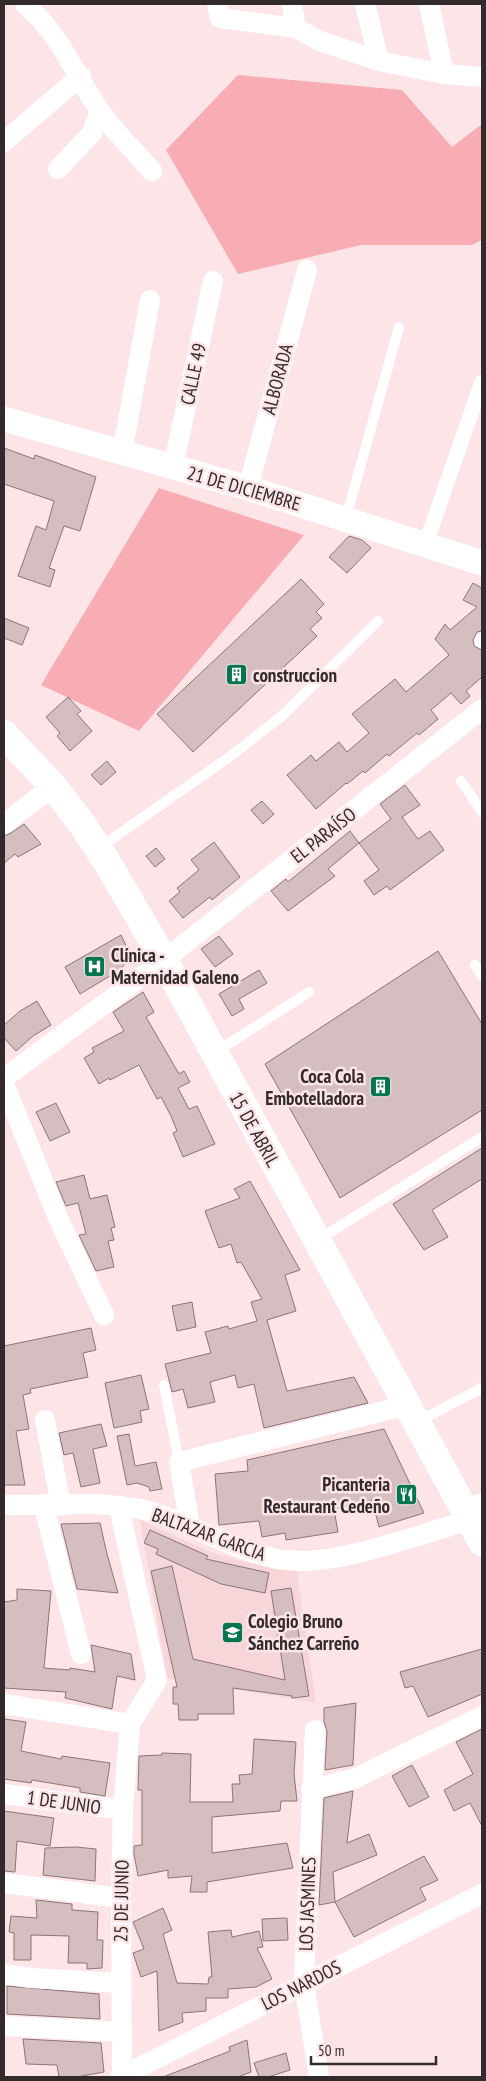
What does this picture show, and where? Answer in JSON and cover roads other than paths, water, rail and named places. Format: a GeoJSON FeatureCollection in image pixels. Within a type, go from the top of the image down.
{"type":"FeatureCollection","features":[{"type":"Feature","properties":{"kind":"main road","name":"15 DE ABRIL"},"geometry":{"type":"LineString","coordinates":[[9,746],[53,786],[99,849],[164,960],[413,1414],[475,1519]]}},
{"type":"Feature","properties":{"kind":"street"},"geometry":{"type":"LineString","coordinates":[[25,4],[41,18],[66,52],[100,111],[152,171]]}},
{"type":"Feature","properties":{"kind":"street"},"geometry":{"type":"LineString","coordinates":[[217,4],[220,18],[296,28],[320,41],[379,61],[444,74],[482,77]]}},
{"type":"Feature","properties":{"kind":"street"},"geometry":{"type":"LineString","coordinates":[[292,4],[296,28]]}},
{"type":"Feature","properties":{"kind":"street"},"geometry":{"type":"LineString","coordinates":[[365,4],[379,61]]}},
{"type":"Feature","properties":{"kind":"street"},"geometry":{"type":"LineString","coordinates":[[429,4],[444,74]]}},
{"type":"Feature","properties":{"kind":"street"},"geometry":{"type":"LineString","coordinates":[[4,142],[81,76]]}},
{"type":"Feature","properties":{"kind":"street"},"geometry":{"type":"LineString","coordinates":[[58,169],[92,133],[100,111]]}},
{"type":"Feature","properties":{"kind":"street","name":"ALBORADA"},"geometry":{"type":"LineString","coordinates":[[248,488],[307,270]]}},
{"type":"Feature","properties":{"kind":"street","name":"CALLE 49"},"geometry":{"type":"LineString","coordinates":[[173,467],[213,281]]}},
{"type":"Feature","properties":{"kind":"street"},"geometry":{"type":"LineString","coordinates":[[122,453],[150,300]]}},
{"type":"Feature","properties":{"kind":"street"},"geometry":{"type":"LineString","coordinates":[[426,543],[482,382]]}},
{"type":"Feature","properties":{"kind":"street","name":"21 DE DICIEMBRE"},"geometry":{"type":"LineString","coordinates":[[4,419],[248,488],[426,543],[482,563]]}},
{"type":"Feature","properties":{"kind":"street","name":"EL PARAÍSO"},"geometry":{"type":"LineString","coordinates":[[4,1078],[164,960],[482,709]]}},
{"type":"Feature","properties":{"kind":"street"},"geometry":{"type":"LineString","coordinates":[[4,824],[53,786]]}},
{"type":"Feature","properties":{"kind":"street"},"geometry":{"type":"LineString","coordinates":[[4,1084],[59,1220],[104,1315]]}},
{"type":"Feature","properties":{"kind":"street"},"geometry":{"type":"LineString","coordinates":[[190,1526],[179,1462],[413,1414]]}},
{"type":"Feature","properties":{"kind":"street"},"geometry":{"type":"LineString","coordinates":[[45,1420],[53,1506],[81,1654]]}},
{"type":"Feature","properties":{"kind":"street","name":"BALTAZAR GARCIA"},"geometry":{"type":"LineString","coordinates":[[4,1505],[119,1506],[139,1509],[190,1526],[248,1551],[269,1557],[297,1561],[355,1553],[475,1519]]}},
{"type":"Feature","properties":{"kind":"street"},"geometry":{"type":"LineString","coordinates":[[4,1704],[130,1724],[156,1680],[119,1506]]}},
{"type":"Feature","properties":{"kind":"street"},"geometry":{"type":"LineString","coordinates":[[311,1790],[356,1778],[482,1716]]}},
{"type":"Feature","properties":{"kind":"street","name":"25 DE JUNIO"},"geometry":{"type":"LineString","coordinates":[[121,2077],[120,1983],[123,1810],[130,1724]]}},
{"type":"Feature","properties":{"kind":"street","name":"LOS JASMINES"},"geometry":{"type":"LineString","coordinates":[[315,1730],[304,1984],[319,2077]]}},
{"type":"Feature","properties":{"kind":"street","name":"1 DE JUNIO"},"geometry":{"type":"LineString","coordinates":[[4,1794],[123,1810]]}},
{"type":"Feature","properties":{"kind":"street"},"geometry":{"type":"LineString","coordinates":[[4,1884],[121,1898]]}},
{"type":"Feature","properties":{"kind":"street","name":"LOS NARDOS"},"geometry":{"type":"LineString","coordinates":[[121,2077],[482,1894]]}},
{"type":"Feature","properties":{"kind":"street"},"geometry":{"type":"LineString","coordinates":[[4,1974],[30,1978],[120,1983]]}},
{"type":"Feature","properties":{"kind":"street"},"geometry":{"type":"LineString","coordinates":[[4,2026],[121,2032]]}},
{"type":"Feature","properties":{"kind":"lane"},"geometry":{"type":"LineString","coordinates":[[346,518],[399,327]]}},
{"type":"Feature","properties":{"kind":"lane"},"geometry":{"type":"LineString","coordinates":[[99,849],[228,758],[282,716],[378,621]]}},
{"type":"Feature","properties":{"kind":"lane"},"geometry":{"type":"LineString","coordinates":[[461,781],[482,812]]}},
{"type":"Feature","properties":{"kind":"lane"},"geometry":{"type":"LineString","coordinates":[[475,965],[482,976]]}},
{"type":"Feature","properties":{"kind":"lane"},"geometry":{"type":"LineString","coordinates":[[214,1053],[309,992]]}},
{"type":"Feature","properties":{"kind":"lane"},"geometry":{"type":"LineString","coordinates":[[317,1240],[482,1137]]}},
{"type":"Feature","properties":{"kind":"lane"},"geometry":{"type":"LineString","coordinates":[[164,1385],[179,1462]]}},
{"type":"Feature","properties":{"kind":"lane"},"geometry":{"type":"LineString","coordinates":[[413,1414],[482,1388]]}},
{"type":"Feature","properties":{"kind":"place","name":"construccion"},"geometry":{"type":"Point","coordinates":[237,675]}},
{"type":"Feature","properties":{"kind":"place","name":"Clínica - Maternidad Galeno"},"geometry":{"type":"Point","coordinates":[95,966]}},
{"type":"Feature","properties":{"kind":"place","name":"Coca Cola Embotelladora"},"geometry":{"type":"Point","coordinates":[380,1087]}},
{"type":"Feature","properties":{"kind":"place","name":"Picanteria Restaurant Cedeño"},"geometry":{"type":"Point","coordinates":[406,1495]}},
{"type":"Feature","properties":{"kind":"place","name":"Colegio Bruno Sánchez Carreño"},"geometry":{"type":"Point","coordinates":[232,1632]}}]}
